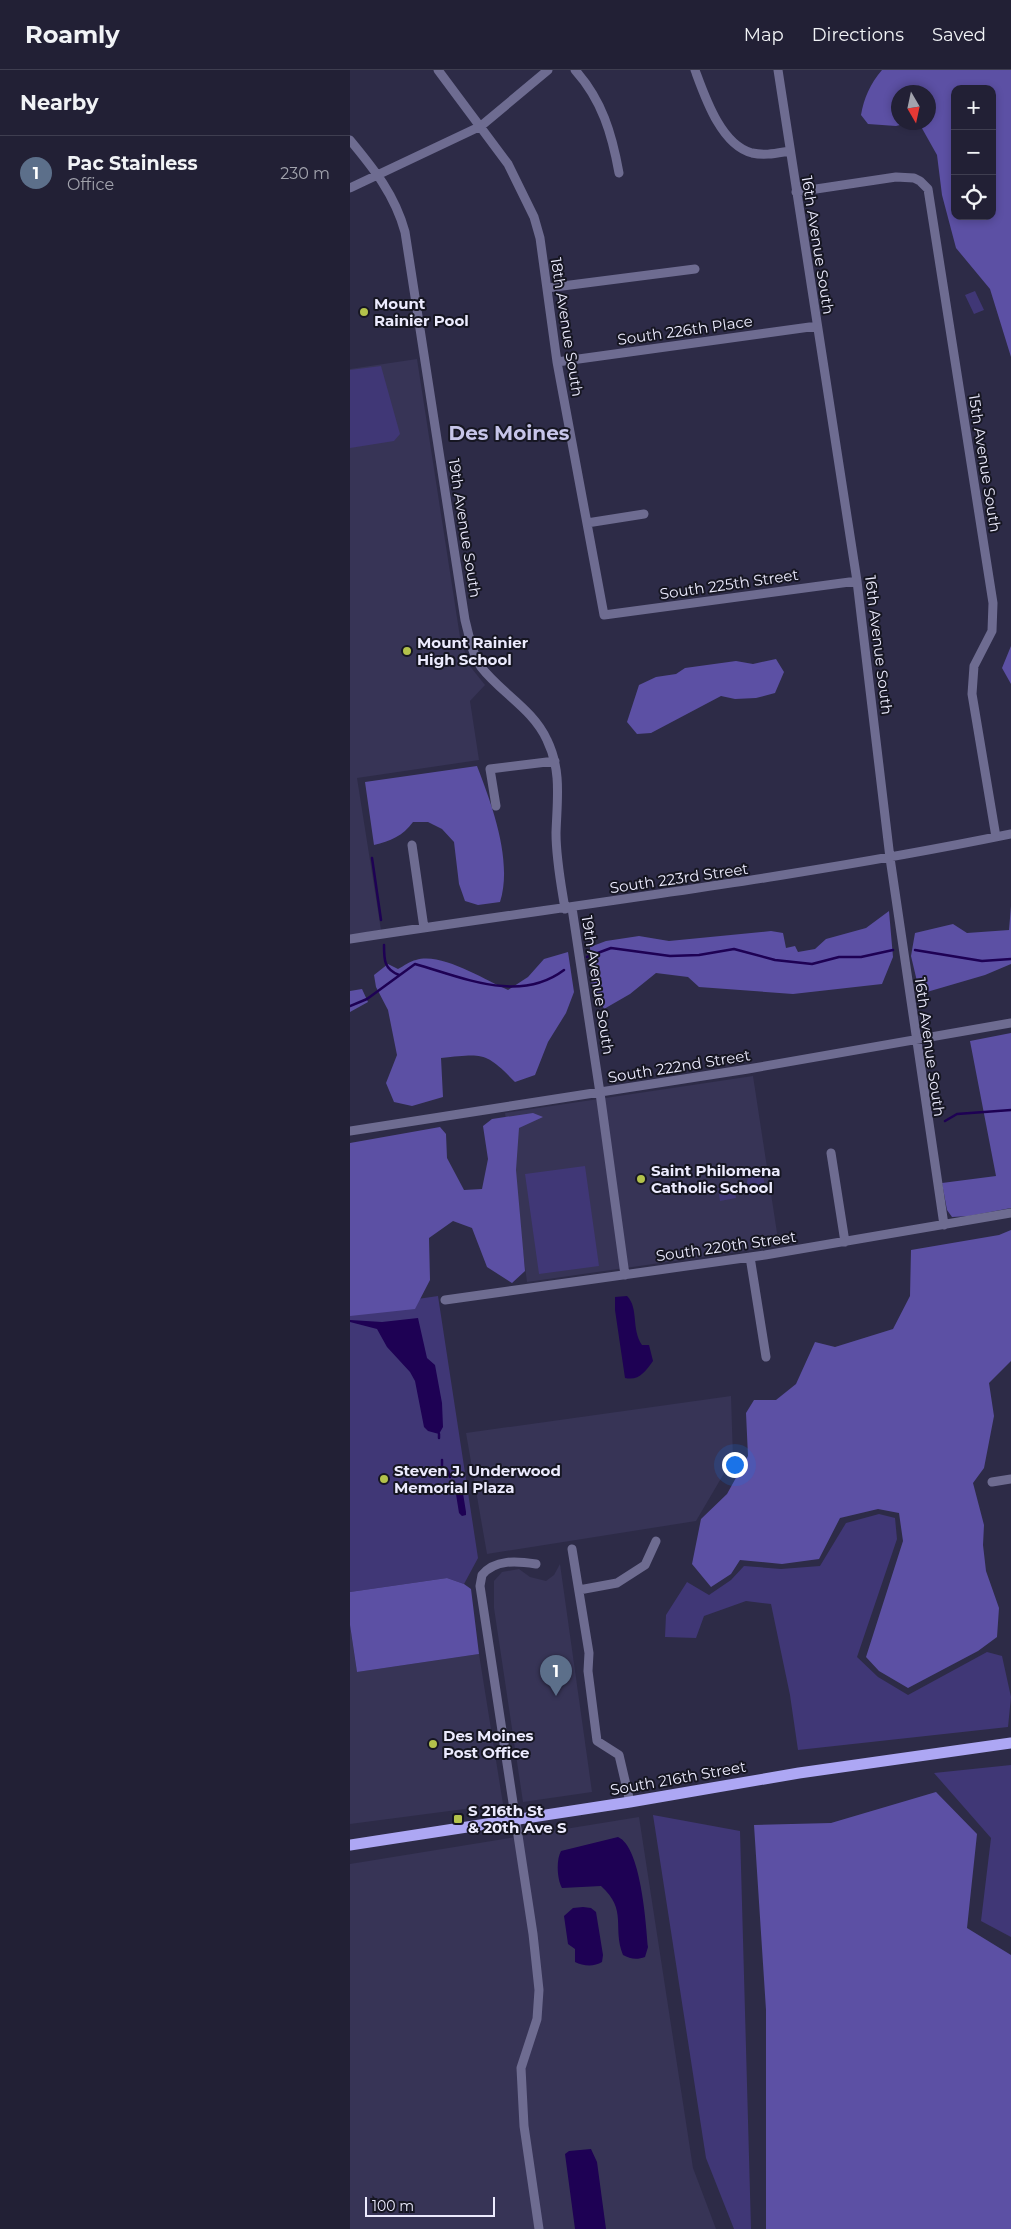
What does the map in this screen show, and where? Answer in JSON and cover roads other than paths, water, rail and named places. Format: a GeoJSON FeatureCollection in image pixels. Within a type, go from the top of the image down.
{"type":"FeatureCollection","features":[{"type":"Feature","properties":{"kind":"main road","name":"South 216th Street"},"geometry":{"type":"LineString","coordinates":[[350,1845],[630,1802],[791,1774],[1011,1743]]}},
{"type":"Feature","properties":{"kind":"street","name":"18th Avenue South"},"geometry":{"type":"LineString","coordinates":[[438,70],[508,164],[534,217],[540,238],[557,362],[604,615]]}},
{"type":"Feature","properties":{"kind":"street"},"geometry":{"type":"LineString","coordinates":[[350,188],[481,126],[548,70]]}},
{"type":"Feature","properties":{"kind":"street"},"geometry":{"type":"LineString","coordinates":[[575,70],[590,89],[606,119],[619,173]]}},
{"type":"Feature","properties":{"kind":"street"},"geometry":{"type":"LineString","coordinates":[[695,70],[708,106],[720,125],[741,148],[764,154],[790,151]]}},
{"type":"Feature","properties":{"kind":"street","name":"16th Avenue South"},"geometry":{"type":"LineString","coordinates":[[778,70],[857,581],[890,858],[915,1040],[944,1225]]}},
{"type":"Feature","properties":{"kind":"street","name":"19th Avenue South"},"geometry":{"type":"LineString","coordinates":[[350,140],[378,174],[400,213],[406,240],[465,620],[470,639],[480,665],[538,724],[555,761],[559,792],[557,853],[569,908],[600,1092],[624,1275]]}},
{"type":"Feature","properties":{"kind":"street","name":"15th Avenue South"},"geometry":{"type":"LineString","coordinates":[[796,192],[896,177],[908,177],[920,181],[928,189],[993,604],[992,631],[974,666],[972,694],[996,837]]}},
{"type":"Feature","properties":{"kind":"street"},"geometry":{"type":"LineString","coordinates":[[547,288],[695,269]]}},
{"type":"Feature","properties":{"kind":"street","name":"South 226th Place"},"geometry":{"type":"LineString","coordinates":[[557,362],[817,326]]}},
{"type":"Feature","properties":{"kind":"street"},"geometry":{"type":"LineString","coordinates":[[587,523],[644,514]]}},
{"type":"Feature","properties":{"kind":"street","name":"South 225th Street"},"geometry":{"type":"LineString","coordinates":[[604,615],[857,581]]}},
{"type":"Feature","properties":{"kind":"street"},"geometry":{"type":"LineString","coordinates":[[496,806],[490,769],[555,761]]}},
{"type":"Feature","properties":{"kind":"street","name":"South 223rd Street"},"geometry":{"type":"LineString","coordinates":[[350,939],[569,908],[890,858],[1011,834]]}},
{"type":"Feature","properties":{"kind":"street"},"geometry":{"type":"LineString","coordinates":[[412,845],[424,928]]}},
{"type":"Feature","properties":{"kind":"street","name":"South 222nd Street"},"geometry":{"type":"LineString","coordinates":[[350,1131],[600,1092],[1011,1023]]}},
{"type":"Feature","properties":{"kind":"street"},"geometry":{"type":"LineString","coordinates":[[831,1154],[845,1242]]}},
{"type":"Feature","properties":{"kind":"street","name":"South 220th Street"},"geometry":{"type":"LineString","coordinates":[[445,1300],[750,1257],[1011,1213]]}},
{"type":"Feature","properties":{"kind":"street"},"geometry":{"type":"LineString","coordinates":[[750,1257],[766,1357]]}},
{"type":"Feature","properties":{"kind":"street"},"geometry":{"type":"LineString","coordinates":[[992,1482],[1011,1479]]}},
{"type":"Feature","properties":{"kind":"street"},"geometry":{"type":"LineString","coordinates":[[579,1590],[617,1583],[645,1565],[656,1542]]}},
{"type":"Feature","properties":{"kind":"street"},"geometry":{"type":"LineString","coordinates":[[572,1549],[589,1652],[588,1671],[597,1741],[620,1755],[630,1802]]}},
{"type":"Feature","properties":{"kind":"street"},"geometry":{"type":"LineString","coordinates":[[536,1564],[504,1562],[487,1569],[482,1575],[480,1586],[533,1934],[539,1990],[537,2019],[521,2068],[524,2126],[539,2229]]}},
{"type":"Feature","properties":{"kind":"waterway"},"geometry":{"type":"LineString","coordinates":[[372,858],[381,920]]}},
{"type":"Feature","properties":{"kind":"waterway"},"geometry":{"type":"LineString","coordinates":[[384,945],[386,963],[390,970],[399,975]]}},
{"type":"Feature","properties":{"kind":"waterway"},"geometry":{"type":"LineString","coordinates":[[587,957],[611,948],[670,956],[699,955],[734,949],[775,960],[812,964],[839,957],[861,957],[893,950]]}},
{"type":"Feature","properties":{"kind":"waterway"},"geometry":{"type":"LineString","coordinates":[[915,950],[982,961],[1011,959]]}},
{"type":"Feature","properties":{"kind":"waterway"},"geometry":{"type":"LineString","coordinates":[[350,1006],[367,999],[415,964],[471,981],[509,986],[528,985],[547,980],[564,970]]}},
{"type":"Feature","properties":{"kind":"waterway"},"geometry":{"type":"LineString","coordinates":[[945,1121],[957,1114],[1011,1110]]}},
{"type":"Feature","properties":{"kind":"waterway"},"geometry":{"type":"LineString","coordinates":[[442,1460],[442,1467],[448,1471],[450,1477]]}},
{"type":"Feature","properties":{"kind":"place","name":"Mount Rainier Pool"},"geometry":{"type":"Point","coordinates":[364,312]}},
{"type":"Feature","properties":{"kind":"place","name":"Mount Rainier High School"},"geometry":{"type":"Point","coordinates":[407,651]}},
{"type":"Feature","properties":{"kind":"place","name":"Saint Philomena Catholic School"},"geometry":{"type":"Point","coordinates":[641,1179]}},
{"type":"Feature","properties":{"kind":"place","name":"Steven J. Underwood Memorial Plaza"},"geometry":{"type":"Point","coordinates":[384,1479]}},
{"type":"Feature","properties":{"kind":"place","name":"Pac Stainless"},"geometry":{"type":"Point","coordinates":[556,1696]}},
{"type":"Feature","properties":{"kind":"place","name":"Des Moines Post Office"},"geometry":{"type":"Point","coordinates":[433,1744]}},
{"type":"Feature","properties":{"kind":"place","name":"S 216th St & 20th Ave S"},"geometry":{"type":"Point","coordinates":[458,1819]}},
{"type":"Feature","properties":{"kind":"district","name":"Des Moines"},"geometry":{"type":"Point","coordinates":[509,433]}}]}
